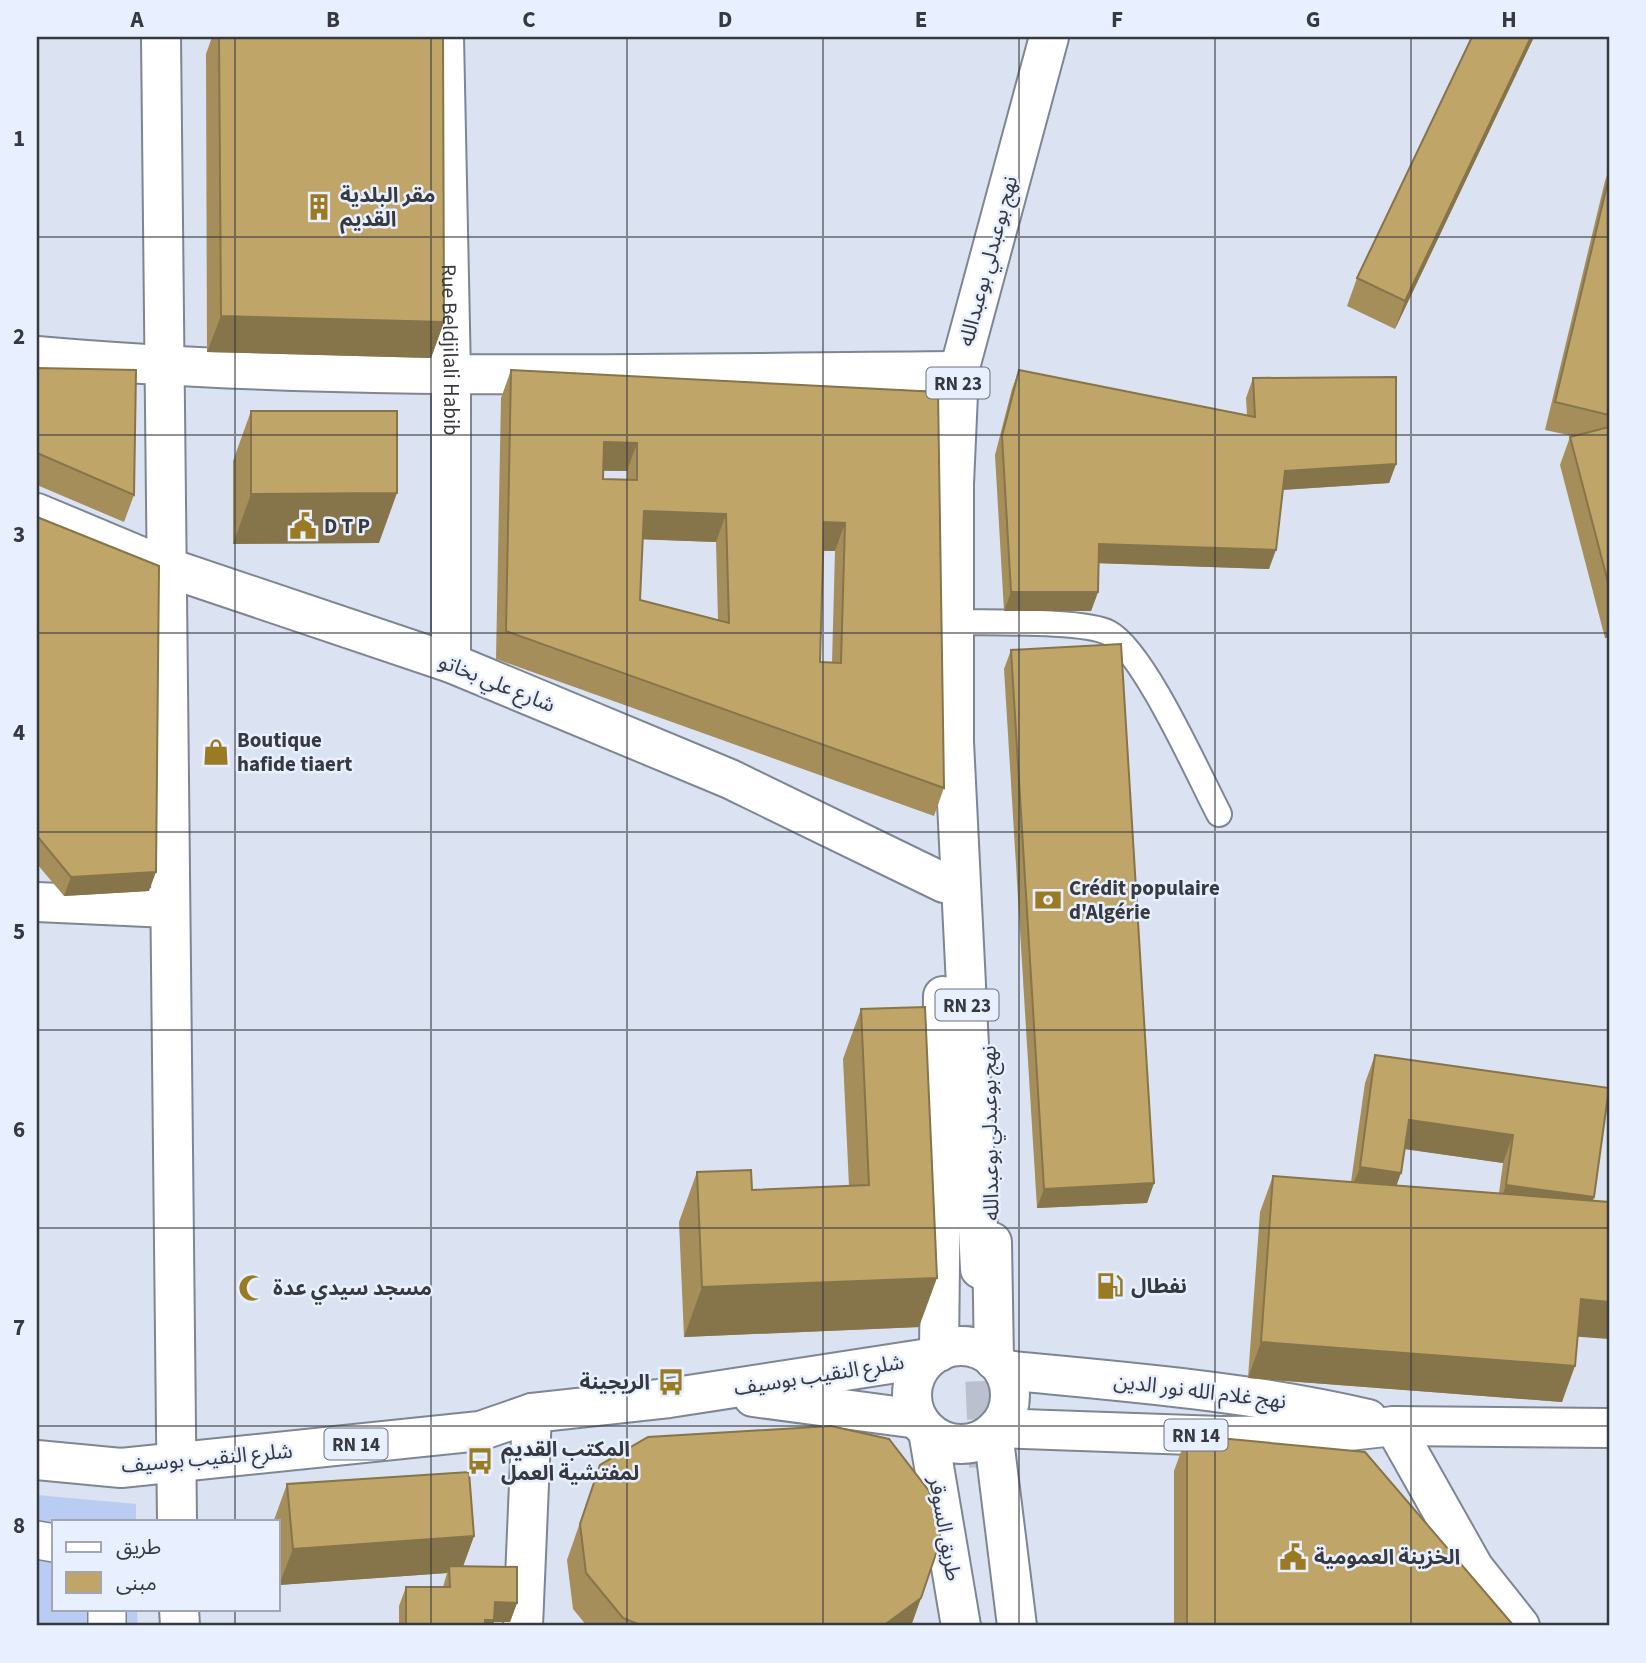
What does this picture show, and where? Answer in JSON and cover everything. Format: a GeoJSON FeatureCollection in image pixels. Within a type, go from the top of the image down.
{"type":"FeatureCollection","features":[{"type":"Feature","properties":{"kind":"main road"},"geometry":{"type":"LineString","coordinates":[[161,37],[177,1520]]}},
{"type":"Feature","properties":{"kind":"main road","name":"Rue Beldjilali Habib"},"geometry":{"type":"LineString","coordinates":[[443,37],[451,375],[451,663]]}},
{"type":"Feature","properties":{"kind":"main road","name":"نهج بوعبدلي بوعبدالله"},"geometry":{"type":"LineString","coordinates":[[980,1269],[954,742],[954,484],[959,371],[1049,37]]}},
{"type":"Feature","properties":{"kind":"main road"},"geometry":{"type":"LineString","coordinates":[[37,356],[164,367],[451,375],[959,371]]}},
{"type":"Feature","properties":{"kind":"main road","name":"شارع علي بخاتو"},"geometry":{"type":"LineString","coordinates":[[37,513],[166,567],[451,663],[730,779],[944,883]]}},
{"type":"Feature","properties":{"kind":"main road","name":"نهج بوعبدلي بوعبدالله"},"geometry":{"type":"LineString","coordinates":[[934,1355],[944,883],[954,742]]}},
{"type":"Feature","properties":{"kind":"main road","name":"نهج بوعبدلي بوعبدالله"},"geometry":{"type":"LineString","coordinates":[[954,742],[987,952],[999,1365]]}},
{"type":"Feature","properties":{"kind":"main road"},"geometry":{"type":"LineString","coordinates":[[37,902],[169,908]]}},
{"type":"Feature","properties":{"kind":"main road"},"geometry":{"type":"LineString","coordinates":[[995,1430],[968,1444],[940,1439],[923,1425],[913,1403],[913,1387],[918,1371],[934,1355],[968,1347],[982,1351],[999,1365],[1010,1400],[995,1430],[1017,1626]]}},
{"type":"Feature","properties":{"kind":"main road","name":"شلرع النقيب بوسيف"},"geometry":{"type":"LineString","coordinates":[[37,1460],[121,1468],[480,1431],[532,1413],[709,1392],[934,1355]]}},
{"type":"Feature","properties":{"kind":"main road","name":"نهج غلام الله نور الدين"},"geometry":{"type":"LineString","coordinates":[[999,1365],[1291,1401],[1394,1426]]}},
{"type":"Feature","properties":{"kind":"main road","name":"شلرع النقيب بوسيف"},"geometry":{"type":"LineString","coordinates":[[709,1392],[923,1425]]}},
{"type":"Feature","properties":{"kind":"main road"},"geometry":{"type":"LineString","coordinates":[[523,1626],[532,1413]]}},
{"type":"Feature","properties":{"kind":"main road","name":"طريق السوقر"},"geometry":{"type":"LineString","coordinates":[[923,1425],[961,1626]]}},
{"type":"Feature","properties":{"kind":"main road"},"geometry":{"type":"LineString","coordinates":[[1394,1426],[1474,1568],[1520,1626]]}},
{"type":"Feature","properties":{"kind":"main road","name":"نهج غلام الله نور الدين"},"geometry":{"type":"LineString","coordinates":[[995,1430],[1220,1436],[1313,1435],[1394,1426],[1609,1428]]}},
{"type":"Feature","properties":{"kind":"main road","name":"طريق السوقر"},"geometry":{"type":"LineString","coordinates":[[993,1574],[996,1626]]}},
{"type":"Feature","properties":{"kind":"lane"},"geometry":{"type":"LineString","coordinates":[[955,622],[1082,625],[1109,633],[1135,655],[1219,814]]}},
{"type":"Feature","properties":{"kind":"shaded area"},"geometry":{"type":"Polygon","coordinates":[[[37,1495],[136,1504],[136,1520],[52,1520],[52,1610],[137,1610],[138,1626],[37,1626],[37,1495]]]}},
{"type":"Feature","properties":{"kind":"building","name":"مقر البلدية القديم"},"geometry":{"type":"Polygon","coordinates":[[[219,37],[443,37],[444,322],[221,316],[219,37]]]}},
{"type":"Feature","properties":{"kind":"building"},"geometry":{"type":"Polygon","coordinates":[[[1472,37],[1531,37],[1405,301],[1357,278],[1472,37]]]}},
{"type":"Feature","properties":{"kind":"building"},"geometry":{"type":"Polygon","coordinates":[[[1609,177],[1609,415],[1555,402],[1609,177]]]}},
{"type":"Feature","properties":{"kind":"building"},"geometry":{"type":"Polygon","coordinates":[[[37,368],[136,370],[134,495],[37,453],[37,368]]]}},
{"type":"Feature","properties":{"kind":"building"},"geometry":{"type":"Polygon","coordinates":[[[511,370],[938,392],[944,788],[506,631],[511,370]],[[604,442],[603,479],[637,480],[637,443],[604,442]],[[644,511],[640,600],[729,623],[726,514],[644,511]],[[824,522],[820,662],[841,663],[845,523],[824,522]]]}},
{"type":"Feature","properties":{"kind":"building"},"geometry":{"type":"Polygon","coordinates":[[[1019,370],[1255,417],[1253,378],[1396,377],[1396,464],[1285,471],[1276,550],[1099,544],[1098,592],[1011,592],[1002,436],[1019,370]]]}},
{"type":"Feature","properties":{"kind":"building"},"geometry":{"type":"Polygon","coordinates":[[[251,411],[397,411],[397,493],[251,494],[251,411]]]}},
{"type":"Feature","properties":{"kind":"building"},"geometry":{"type":"Polygon","coordinates":[[[1609,427],[1609,586],[1570,437],[1609,427]]]}},
{"type":"Feature","properties":{"kind":"building"},"geometry":{"type":"Polygon","coordinates":[[[37,517],[159,566],[156,872],[71,877],[37,836],[37,517]]]}},
{"type":"Feature","properties":{"kind":"building"},"geometry":{"type":"Polygon","coordinates":[[[1121,644],[1154,1183],[1044,1189],[1011,650],[1121,644]]]}},
{"type":"Feature","properties":{"kind":"building"},"geometry":{"type":"Polygon","coordinates":[[[925,1007],[937,1278],[702,1287],[697,1172],[751,1170],[752,1190],[869,1185],[861,1009],[925,1007]]]}},
{"type":"Feature","properties":{"kind":"building"},"geometry":{"type":"Polygon","coordinates":[[[1375,1055],[1609,1088],[1594,1197],[1506,1185],[1513,1135],[1409,1120],[1401,1173],[1360,1167],[1375,1055]]]}},
{"type":"Feature","properties":{"kind":"building"},"geometry":{"type":"Polygon","coordinates":[[[1273,1176],[1609,1202],[1609,1302],[1581,1299],[1575,1366],[1261,1342],[1273,1176]]]}},
{"type":"Feature","properties":{"kind":"building"},"geometry":{"type":"Polygon","coordinates":[[[831,1426],[889,1439],[929,1491],[941,1539],[921,1598],[883,1626],[643,1626],[623,1618],[586,1573],[580,1524],[600,1465],[648,1437],[831,1426]]]}},
{"type":"Feature","properties":{"kind":"building","name":"الخزينة العمومية"},"geometry":{"type":"Polygon","coordinates":[[[1187,1435],[1365,1452],[1514,1626],[1187,1626],[1187,1435]]]}},
{"type":"Feature","properties":{"kind":"building"},"geometry":{"type":"Polygon","coordinates":[[[469,1472],[474,1536],[293,1549],[287,1484],[469,1472]]]}},
{"type":"Feature","properties":{"kind":"building"},"geometry":{"type":"Polygon","coordinates":[[[449,1566],[517,1567],[517,1603],[495,1602],[494,1620],[485,1620],[485,1626],[406,1626],[406,1587],[450,1587],[449,1566]]]}},
{"type":"Feature","properties":{"kind":"tunnel"},"geometry":{"type":"LineString","coordinates":[[982,1324],[988,1467]]}},
{"type":"Feature","properties":{"kind":"place","name":"مقر البلدية القديم"},"geometry":{"type":"Point","coordinates":[319,207]}},
{"type":"Feature","properties":{"kind":"place","name":"D T P"},"geometry":{"type":"Point","coordinates":[303,526]}},
{"type":"Feature","properties":{"kind":"place","name":"Boutique hafide tiaert"},"geometry":{"type":"Point","coordinates":[216,752]}},
{"type":"Feature","properties":{"kind":"place","name":"Crédit populaire d'Algérie"},"geometry":{"type":"Point","coordinates":[1048,900]}},
{"type":"Feature","properties":{"kind":"place","name":"نفطال"},"geometry":{"type":"Point","coordinates":[1110,1286]}},
{"type":"Feature","properties":{"kind":"place","name":"مسجد سيدي عدة"},"geometry":{"type":"Point","coordinates":[252,1288]}},
{"type":"Feature","properties":{"kind":"place","name":"الريجينة"},"geometry":{"type":"Point","coordinates":[671,1382]}},
{"type":"Feature","properties":{"kind":"place","name":"المكتب القديم لمفتشية العمل"},"geometry":{"type":"Point","coordinates":[480,1461]}},
{"type":"Feature","properties":{"kind":"place","name":"الخزينة العمومية"},"geometry":{"type":"Point","coordinates":[1293,1557]}}]}
